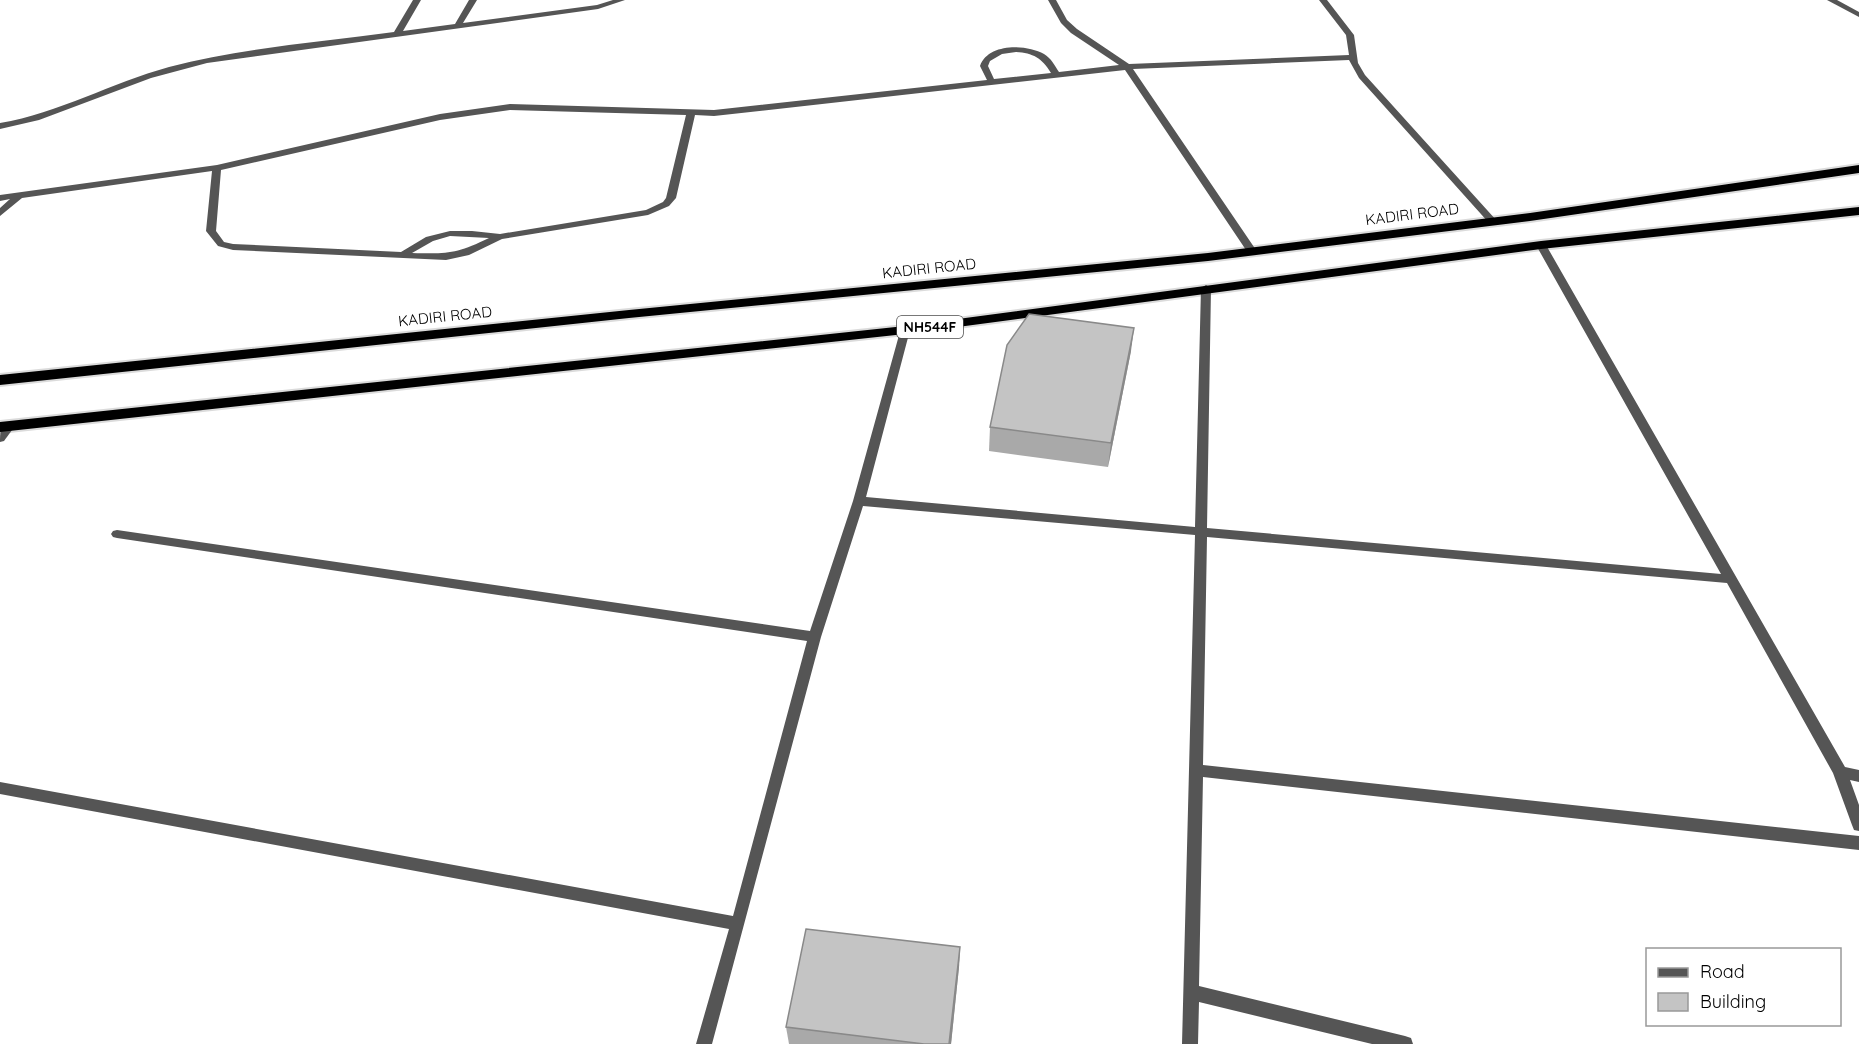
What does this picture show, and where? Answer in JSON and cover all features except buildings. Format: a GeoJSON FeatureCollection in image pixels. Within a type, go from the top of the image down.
{"type":"FeatureCollection","features":[{"type":"Feature","properties":{"kind":"highway","name":"KADIRI ROAD"},"geometry":{"type":"LineString","coordinates":[[0,380],[617,315],[1197,258],[1530,217],[1859,169]]}},
{"type":"Feature","properties":{"kind":"highway","name":"NH544F"},"geometry":{"type":"LineString","coordinates":[[5,426],[906,330],[1206,288],[1541,245],[1859,211]]}},
{"type":"Feature","properties":{"kind":"street"},"geometry":{"type":"LineString","coordinates":[[397,34],[417,0]]}},
{"type":"Feature","properties":{"kind":"street"},"geometry":{"type":"LineString","coordinates":[[458,26],[473,0]]}},
{"type":"Feature","properties":{"kind":"street"},"geometry":{"type":"LineString","coordinates":[[0,126],[59,111],[137,80],[186,65],[231,56],[458,26],[549,10],[598,7],[621,0]]}},
{"type":"Feature","properties":{"kind":"street"},"geometry":{"type":"LineString","coordinates":[[1052,0],[1064,21],[1074,31],[1127,67],[1251,250]]}},
{"type":"Feature","properties":{"kind":"street"},"geometry":{"type":"LineString","coordinates":[[1323,0],[1350,35],[1352,57],[1362,76],[1492,220]]}},
{"type":"Feature","properties":{"kind":"street"},"geometry":{"type":"LineString","coordinates":[[1831,0],[1859,15]]}},
{"type":"Feature","properties":{"kind":"street"},"geometry":{"type":"LineString","coordinates":[[992,83],[984,66],[986,60],[994,54],[1010,51],[1035,53],[1047,60],[1057,75]]}},
{"type":"Feature","properties":{"kind":"street"},"geometry":{"type":"LineString","coordinates":[[0,198],[217,168],[440,117],[498,108],[564,107],[691,113],[732,111],[1127,67],[1352,57]]}},
{"type":"Feature","properties":{"kind":"street"},"geometry":{"type":"LineString","coordinates":[[217,168],[211,231],[222,244],[233,247],[405,253],[433,257],[456,256],[500,237],[648,212],[666,204],[671,198],[691,113]]}},
{"type":"Feature","properties":{"kind":"street"},"geometry":{"type":"LineString","coordinates":[[0,213],[19,196]]}},
{"type":"Feature","properties":{"kind":"street"},"geometry":{"type":"LineString","coordinates":[[405,253],[425,240],[440,234],[461,232],[500,237]]}},
{"type":"Feature","properties":{"kind":"street"},"geometry":{"type":"LineString","coordinates":[[1541,245],[1840,772],[1859,825]]}},
{"type":"Feature","properties":{"kind":"street"},"geometry":{"type":"LineString","coordinates":[[1190,1044],[1206,288]]}},
{"type":"Feature","properties":{"kind":"street"},"geometry":{"type":"LineString","coordinates":[[704,1044],[815,637],[859,501],[906,330]]}},
{"type":"Feature","properties":{"kind":"street"},"geometry":{"type":"LineString","coordinates":[[0,438],[5,426]]}},
{"type":"Feature","properties":{"kind":"street"},"geometry":{"type":"LineString","coordinates":[[859,501],[1730,579]]}},
{"type":"Feature","properties":{"kind":"street"},"geometry":{"type":"LineString","coordinates":[[117,534],[815,637]]}},
{"type":"Feature","properties":{"kind":"street"},"geometry":{"type":"LineString","coordinates":[[1197,770],[1859,843]]}},
{"type":"Feature","properties":{"kind":"street"},"geometry":{"type":"LineString","coordinates":[[1840,772],[1859,776]]}},
{"type":"Feature","properties":{"kind":"street"},"geometry":{"type":"LineString","coordinates":[[0,788],[738,924]]}},
{"type":"Feature","properties":{"kind":"street"},"geometry":{"type":"LineString","coordinates":[[1191,992],[1405,1044]]}}]}
